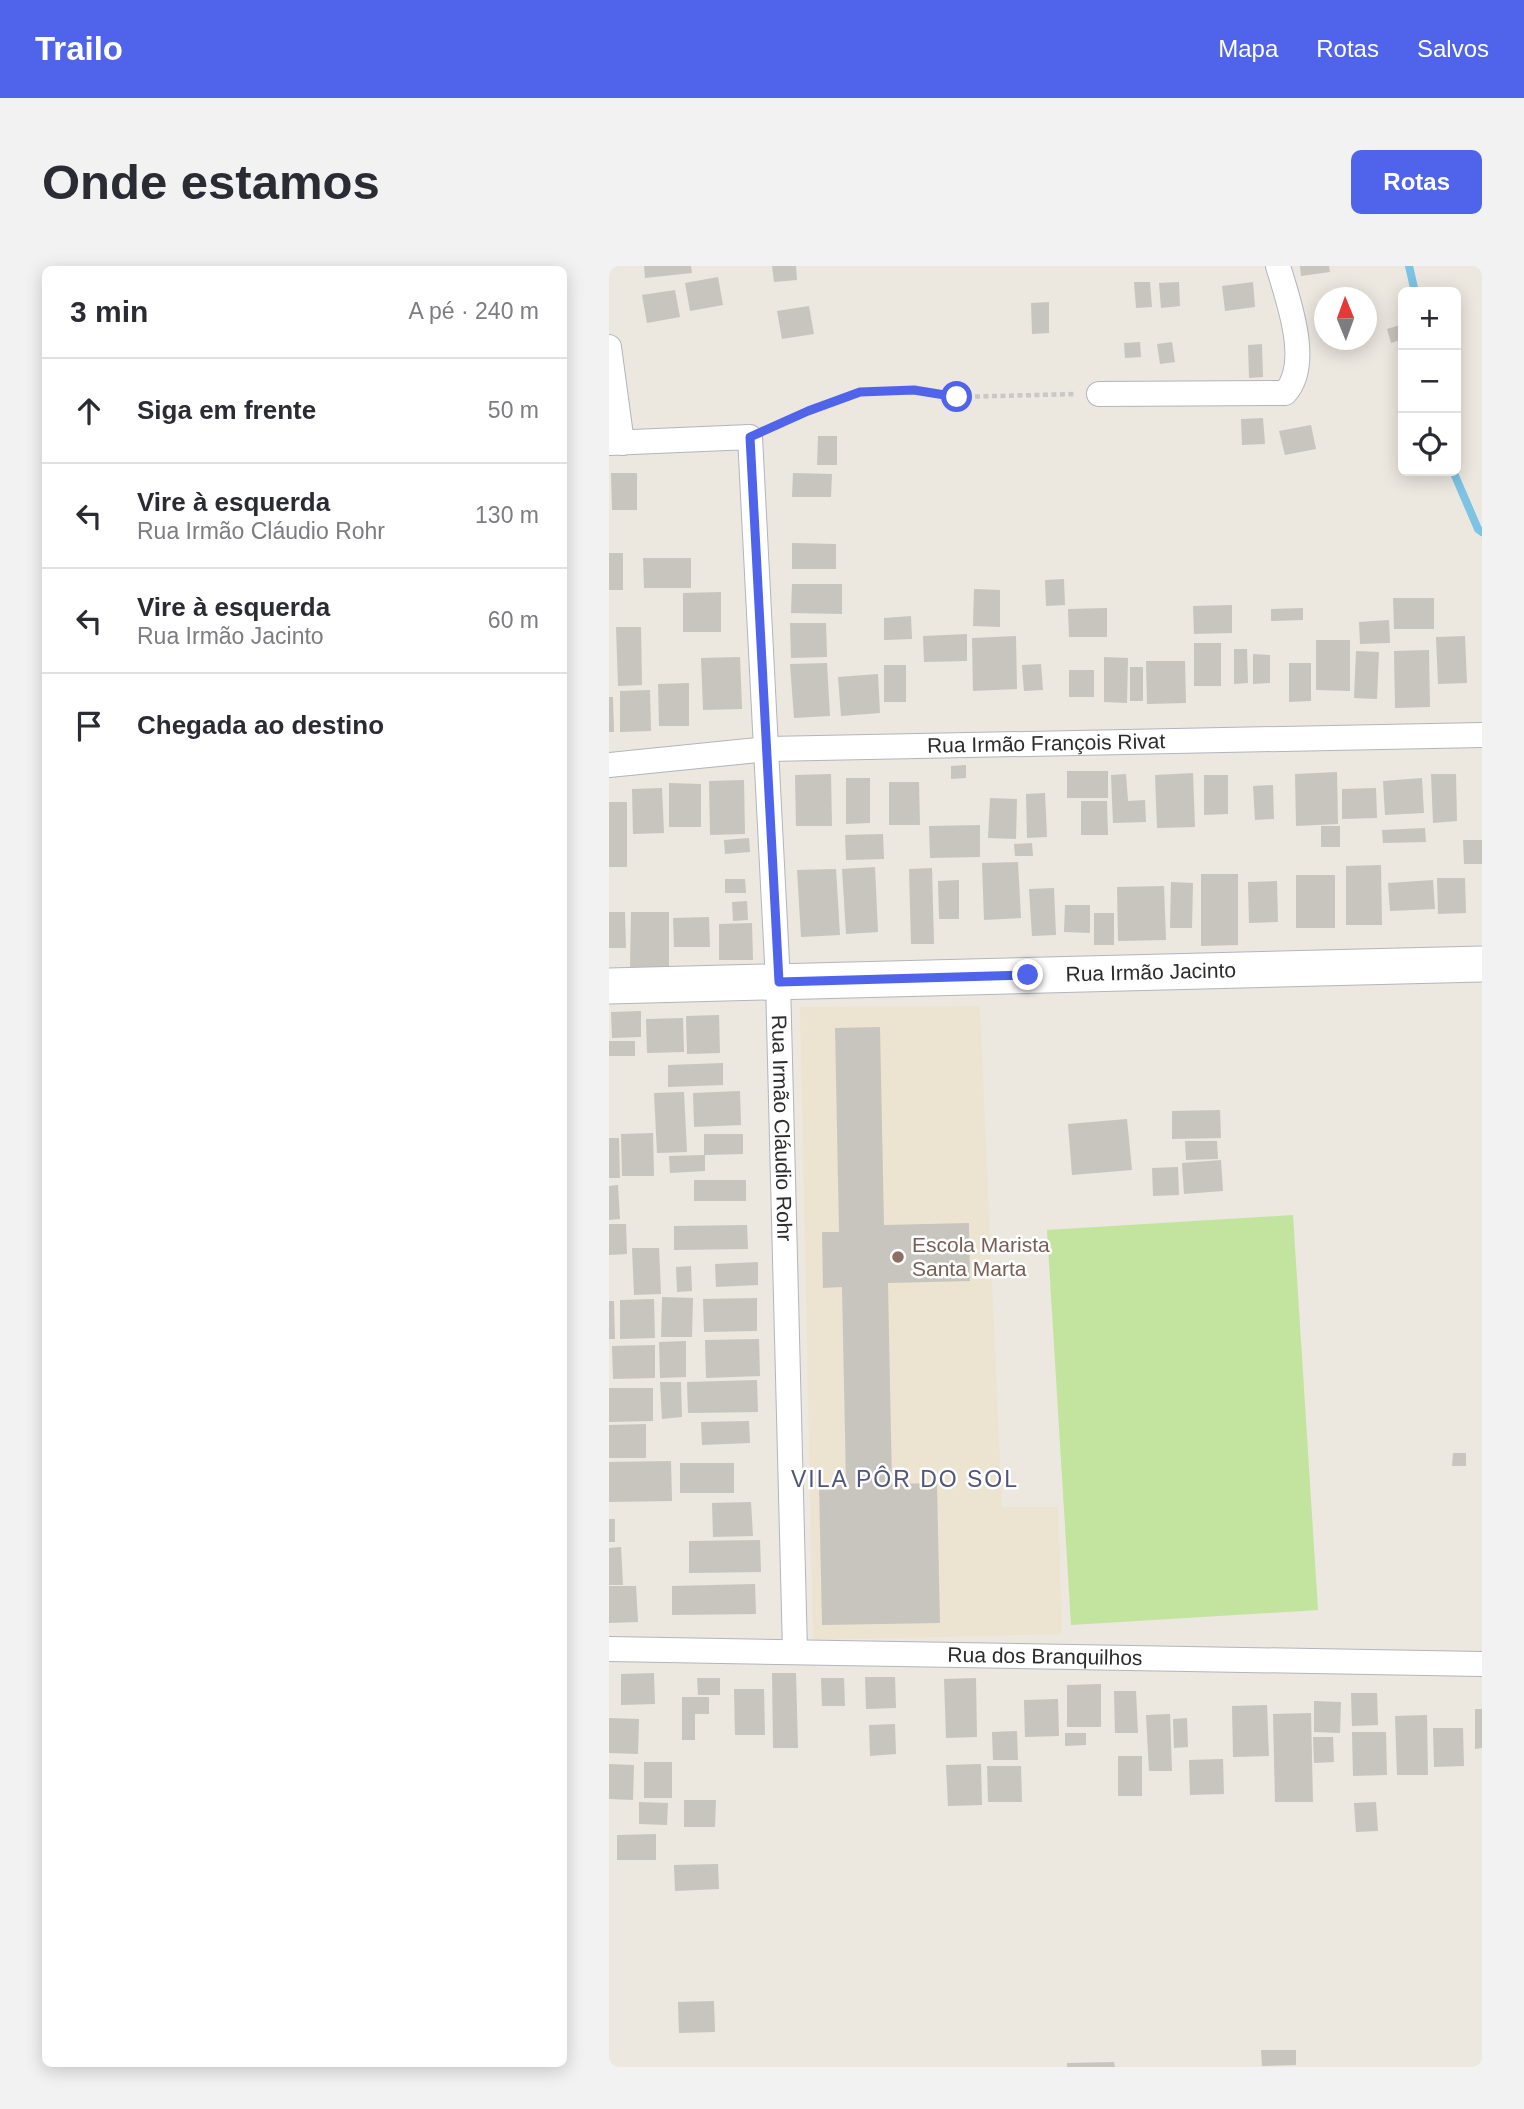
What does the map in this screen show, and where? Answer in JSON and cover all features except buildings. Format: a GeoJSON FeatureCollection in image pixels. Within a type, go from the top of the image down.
{"type":"FeatureCollection","features":[{"type":"Feature","properties":{"kind":"street"},"geometry":{"type":"LineString","coordinates":[[1099,394],[1285,393],[1293,385],[1298,370],[1293,316],[1278,266]]}},
{"type":"Feature","properties":{"kind":"street"},"geometry":{"type":"LineString","coordinates":[[609,347],[616,443],[750,437]]}},
{"type":"Feature","properties":{"kind":"street","name":"Rua Irmão Cláudio Rohr"},"geometry":{"type":"LineString","coordinates":[[750,437],[779,982],[795,1652]]}},
{"type":"Feature","properties":{"kind":"street","name":"Rua Irmão François Rivat"},"geometry":{"type":"LineString","coordinates":[[609,765],[768,749],[1482,735]]}},
{"type":"Feature","properties":{"kind":"street","name":"Rua Irmão Jacinto"},"geometry":{"type":"LineString","coordinates":[[609,986],[1482,964]]}},
{"type":"Feature","properties":{"kind":"street","name":"Rua dos Branquilhos"},"geometry":{"type":"LineString","coordinates":[[609,1649],[1482,1664]]}},
{"type":"Feature","properties":{"kind":"path"},"geometry":{"type":"LineString","coordinates":[[750,437],[808,411],[860,392],[914,390],[957,397],[1099,394]]}},
{"type":"Feature","properties":{"kind":"shaded area","name":"Escola Marista Santa Marta"},"geometry":{"type":"Polygon","coordinates":[[[980,1006],[1002,1507],[1058,1507],[1062,1634],[813,1640],[800,1007],[980,1006]]]}},
{"type":"Feature","properties":{"kind":"green space"},"geometry":{"type":"Polygon","coordinates":[[[1293,1215],[1318,1610],[1071,1625],[1047,1230],[1293,1215]]]}},
{"type":"Feature","properties":{"kind":"waterway"},"geometry":{"type":"LineString","coordinates":[[1409,266],[1414,287]]}},
{"type":"Feature","properties":{"kind":"waterway"},"geometry":{"type":"LineString","coordinates":[[1455,476],[1478,529],[1482,532]]}},
{"type":"Feature","properties":{"kind":"place","name":"Escola Marista Santa Marta"},"geometry":{"type":"Point","coordinates":[898,1257]}},
{"type":"Feature","properties":{"kind":"district","name":"VILA PÔR DO SOL"},"geometry":{"type":"Point","coordinates":[905,1479]}},
{"type":"Feature","properties":{"kind":"route"},"geometry":{"type":"LineString","coordinates":[[957,397],[914,390],[860,392],[808,411],[750,437],[779,982],[1028,975]]}}]}
